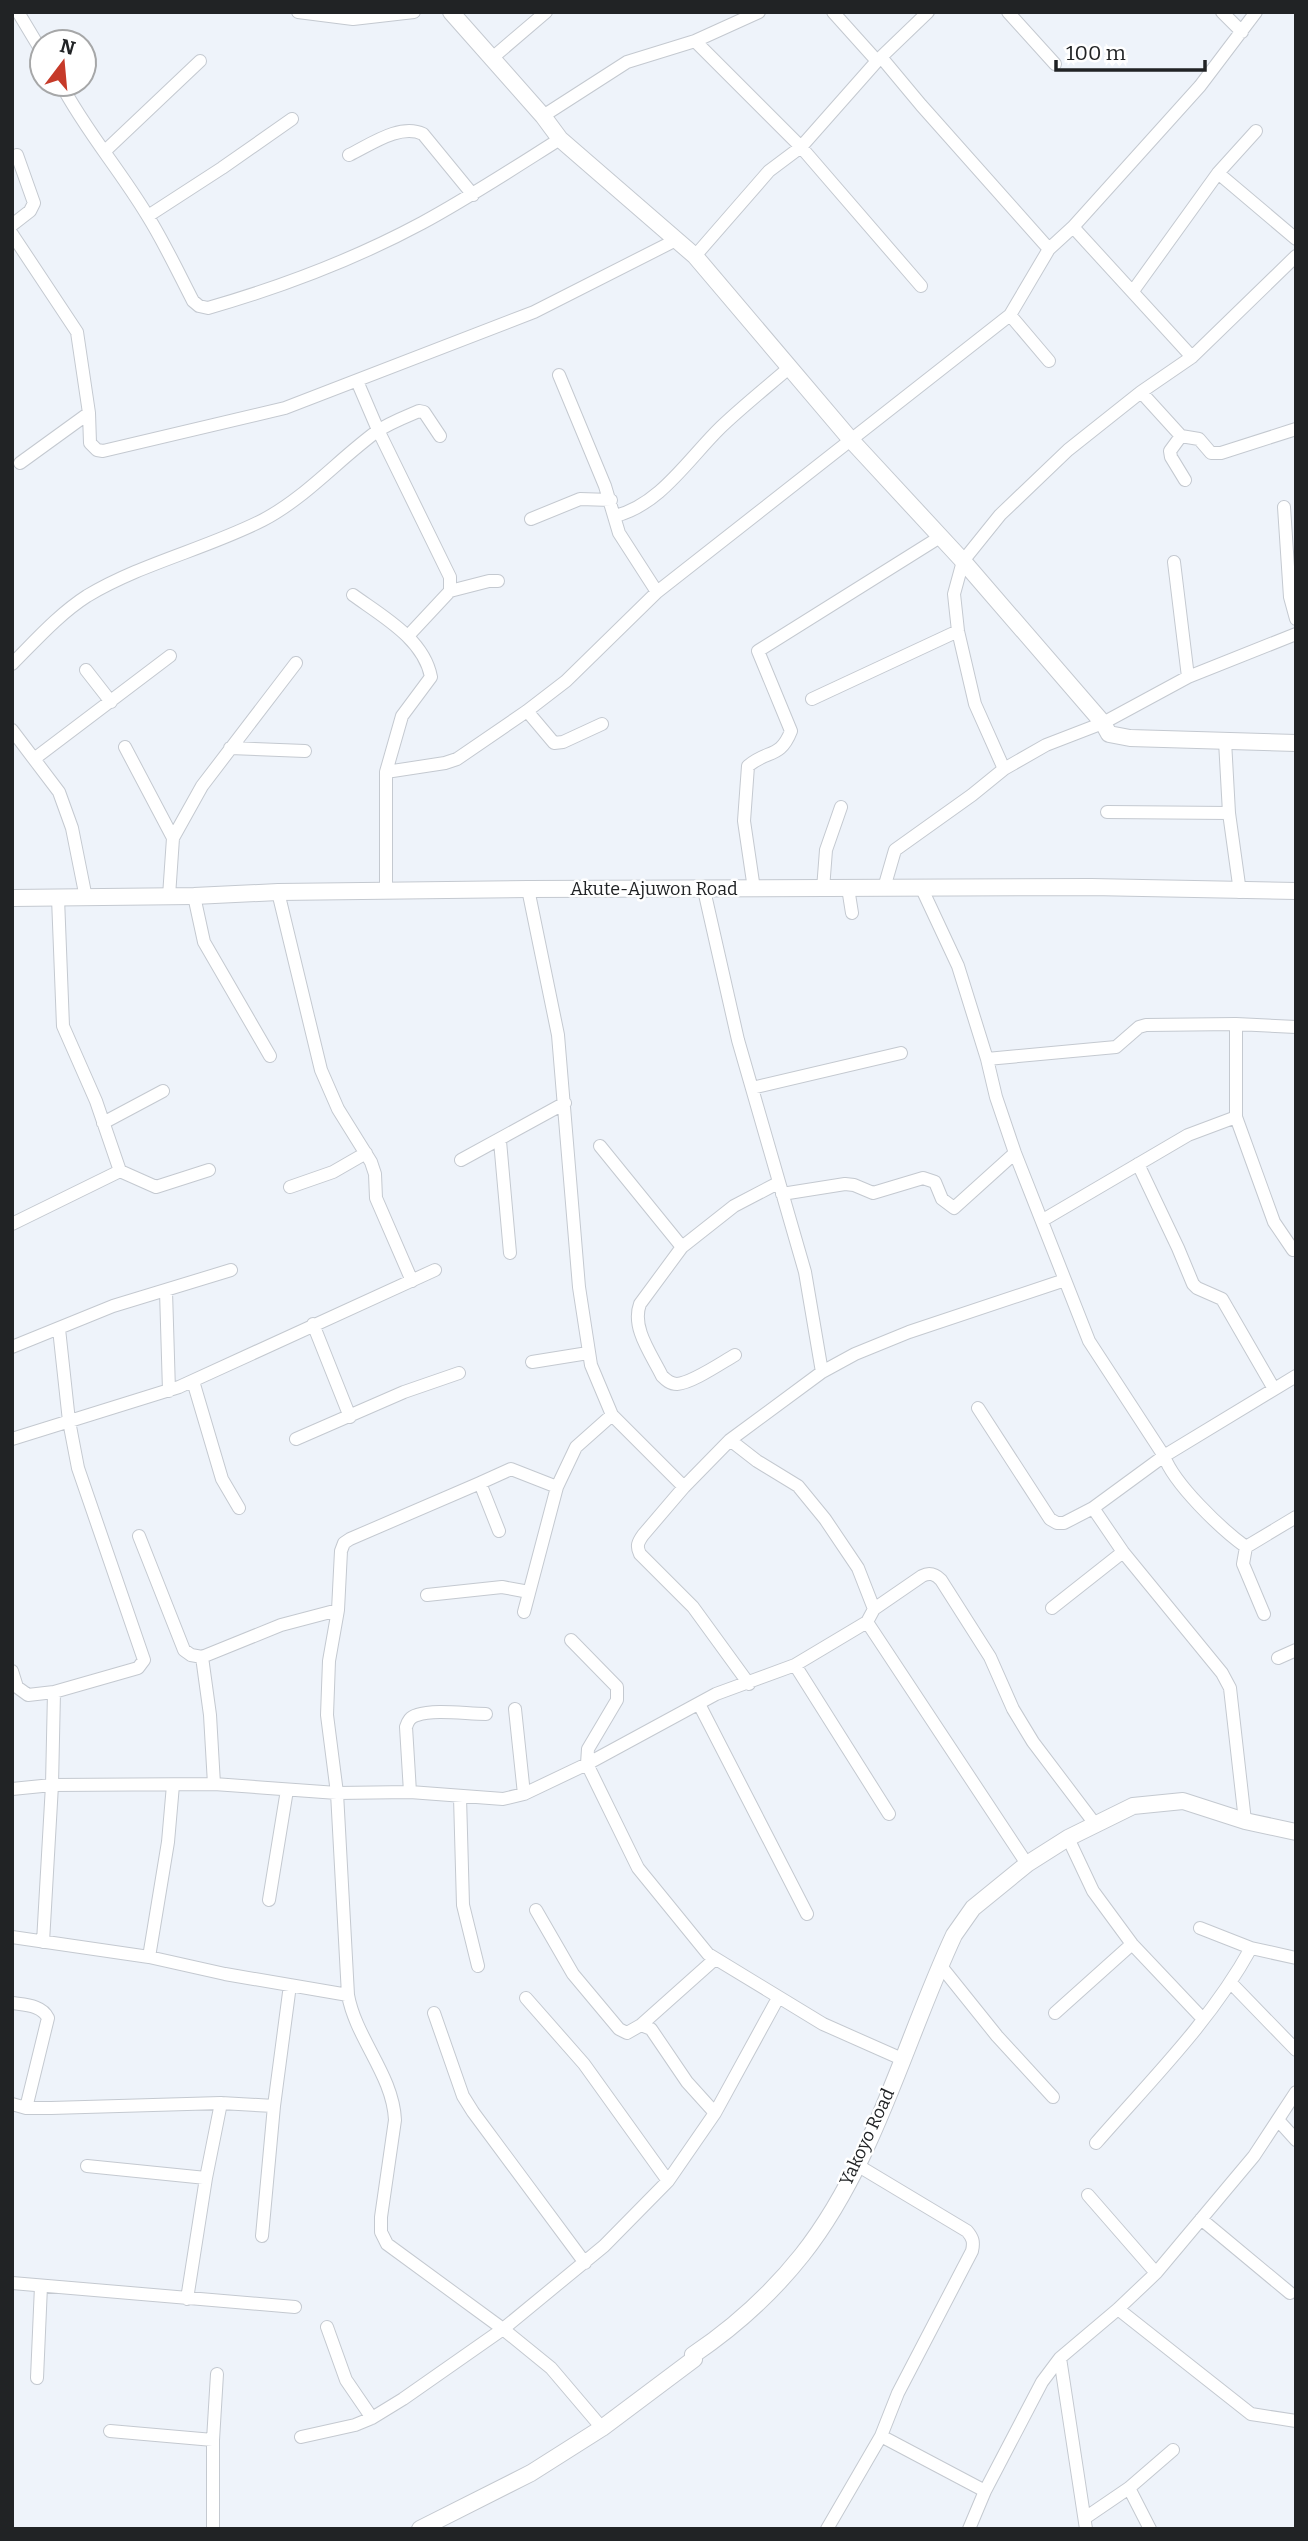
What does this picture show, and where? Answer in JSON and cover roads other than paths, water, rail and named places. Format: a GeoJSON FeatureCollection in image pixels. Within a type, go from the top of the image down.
{"type":"FeatureCollection","features":[{"type":"Feature","properties":{"kind":"main road"},"geometry":{"type":"LineString","coordinates":[[451,12],[560,139],[695,256],[851,440],[962,561],[1103,723],[1109,734],[1119,737],[1296,743]]}},
{"type":"Feature","properties":{"kind":"main road","name":"Akute-Ajuwon Road"},"geometry":{"type":"LineString","coordinates":[[12,898],[528,889],[1091,887],[1296,891]]}},
{"type":"Feature","properties":{"kind":"main road","name":"Yakoyo Road"},"geometry":{"type":"LineString","coordinates":[[420,2529],[531,2473],[602,2428],[694,2359],[693,2355],[725,2333],[766,2295],[802,2255],[827,2219],[857,2165],[954,1935],[973,1908],[1027,1864],[1068,1838],[1133,1806],[1183,1801],[1245,1821],[1296,1832]]}},
{"type":"Feature","properties":{"kind":"street"},"geometry":{"type":"LineString","coordinates":[[18,12],[28,29]]}},
{"type":"Feature","properties":{"kind":"street"},"geometry":{"type":"LineString","coordinates":[[298,12],[353,19],[414,12]]}},
{"type":"Feature","properties":{"kind":"street"},"geometry":{"type":"LineString","coordinates":[[491,59],[546,12]]}},
{"type":"Feature","properties":{"kind":"street"},"geometry":{"type":"LineString","coordinates":[[543,116],[627,62],[695,41],[759,12]]}},
{"type":"Feature","properties":{"kind":"street"},"geometry":{"type":"LineString","coordinates":[[833,12],[879,59],[1049,249]]}},
{"type":"Feature","properties":{"kind":"street"},"geometry":{"type":"LineString","coordinates":[[695,256],[769,171],[801,147],[879,59],[928,12]]}},
{"type":"Feature","properties":{"kind":"street"},"geometry":{"type":"LineString","coordinates":[[1009,12],[1055,64]]}},
{"type":"Feature","properties":{"kind":"street"},"geometry":{"type":"LineString","coordinates":[[1222,12],[1242,32]]}},
{"type":"Feature","properties":{"kind":"street"},"geometry":{"type":"LineString","coordinates":[[386,772],[457,759],[527,711],[566,681],[657,592],[1010,315],[1049,249],[1073,227],[1200,86],[1256,12]]}},
{"type":"Feature","properties":{"kind":"street"},"geometry":{"type":"LineString","coordinates":[[695,41],[801,147],[921,286]]}},
{"type":"Feature","properties":{"kind":"street"},"geometry":{"type":"LineString","coordinates":[[105,151],[200,61]]}},
{"type":"Feature","properties":{"kind":"street"},"geometry":{"type":"LineString","coordinates":[[68,98],[148,216],[193,301],[208,308],[266,291],[420,224],[473,195],[560,139]]}},
{"type":"Feature","properties":{"kind":"street"},"geometry":{"type":"LineString","coordinates":[[148,216],[292,119]]}},
{"type":"Feature","properties":{"kind":"street"},"geometry":{"type":"LineString","coordinates":[[349,155],[404,130],[414,129],[424,134],[473,195]]}},
{"type":"Feature","properties":{"kind":"street"},"geometry":{"type":"LineString","coordinates":[[1133,291],[1218,173],[1256,131]]}},
{"type":"Feature","properties":{"kind":"street"},"geometry":{"type":"LineString","coordinates":[[12,225],[30,211],[34,203],[17,155]]}},
{"type":"Feature","properties":{"kind":"street"},"geometry":{"type":"LineString","coordinates":[[1218,173],[1296,240]]}},
{"type":"Feature","properties":{"kind":"street"},"geometry":{"type":"LineString","coordinates":[[1073,227],[1192,357]]}},
{"type":"Feature","properties":{"kind":"street"},"geometry":{"type":"LineString","coordinates":[[12,233],[78,332],[89,413],[90,443],[97,450],[103,451],[285,408],[534,312],[676,240]]}},
{"type":"Feature","properties":{"kind":"street"},"geometry":{"type":"LineString","coordinates":[[1004,769],[975,705],[958,631],[954,594],[962,561],[1000,515],[1068,450],[1141,392],[1192,357],[1296,256]]}},
{"type":"Feature","properties":{"kind":"street"},"geometry":{"type":"LineString","coordinates":[[1010,315],[1048,361]]}},
{"type":"Feature","properties":{"kind":"street"},"geometry":{"type":"LineString","coordinates":[[615,516],[630,512],[653,495],[721,428],[790,367]]}},
{"type":"Feature","properties":{"kind":"street"},"geometry":{"type":"LineString","coordinates":[[559,374],[611,500],[619,533],[657,592]]}},
{"type":"Feature","properties":{"kind":"street"},"geometry":{"type":"LineString","coordinates":[[357,381],[450,577],[450,591]]}},
{"type":"Feature","properties":{"kind":"street"},"geometry":{"type":"LineString","coordinates":[[1141,392],[1181,436],[1199,439],[1211,453],[1216,454],[1296,429]]}},
{"type":"Feature","properties":{"kind":"street"},"geometry":{"type":"LineString","coordinates":[[12,664],[49,626],[87,597],[142,568],[168,561],[263,520],[322,478],[378,430],[419,411],[424,412],[440,436]]}},
{"type":"Feature","properties":{"kind":"street"},"geometry":{"type":"LineString","coordinates":[[20,463],[89,413]]}},
{"type":"Feature","properties":{"kind":"street"},"geometry":{"type":"LineString","coordinates":[[1181,436],[1170,451],[1185,480]]}},
{"type":"Feature","properties":{"kind":"street"},"geometry":{"type":"LineString","coordinates":[[531,519],[580,499],[611,500]]}},
{"type":"Feature","properties":{"kind":"street"},"geometry":{"type":"LineString","coordinates":[[1284,507],[1290,597],[1296,619]]}},
{"type":"Feature","properties":{"kind":"street"},"geometry":{"type":"LineString","coordinates":[[754,889],[744,821],[748,766],[779,751],[785,746],[792,731],[758,651],[940,537]]}},
{"type":"Feature","properties":{"kind":"street"},"geometry":{"type":"LineString","coordinates":[[1174,562],[1188,677]]}},
{"type":"Feature","properties":{"kind":"street"},"geometry":{"type":"LineString","coordinates":[[408,636],[450,591],[498,581]]}},
{"type":"Feature","properties":{"kind":"street"},"geometry":{"type":"LineString","coordinates":[[354,595],[408,636],[429,669],[430,677],[402,716],[386,772],[386,891]]}},
{"type":"Feature","properties":{"kind":"street"},"geometry":{"type":"LineString","coordinates":[[812,699],[958,631]]}},
{"type":"Feature","properties":{"kind":"street"},"geometry":{"type":"LineString","coordinates":[[884,888],[895,850],[1004,769],[1046,745],[1103,723],[1188,677],[1296,634]]}},
{"type":"Feature","properties":{"kind":"street"},"geometry":{"type":"LineString","coordinates":[[34,759],[170,656]]}},
{"type":"Feature","properties":{"kind":"street"},"geometry":{"type":"LineString","coordinates":[[169,896],[173,838],[202,786],[296,663]]}},
{"type":"Feature","properties":{"kind":"street"},"geometry":{"type":"LineString","coordinates":[[86,670],[111,702]]}},
{"type":"Feature","properties":{"kind":"street"},"geometry":{"type":"LineString","coordinates":[[527,711],[554,743],[563,742],[602,724]]}},
{"type":"Feature","properties":{"kind":"street"},"geometry":{"type":"LineString","coordinates":[[12,730],[59,792],[72,828],[86,898]]}},
{"type":"Feature","properties":{"kind":"street"},"geometry":{"type":"LineString","coordinates":[[1225,741],[1229,813],[1240,892]]}},
{"type":"Feature","properties":{"kind":"street"},"geometry":{"type":"LineString","coordinates":[[125,747],[173,838]]}},
{"type":"Feature","properties":{"kind":"street"},"geometry":{"type":"LineString","coordinates":[[230,748],[305,751]]}},
{"type":"Feature","properties":{"kind":"street"},"geometry":{"type":"LineString","coordinates":[[823,888],[826,850],[841,807]]}},
{"type":"Feature","properties":{"kind":"street"},"geometry":{"type":"LineString","coordinates":[[1107,812],[1229,813]]}},
{"type":"Feature","properties":{"kind":"street"},"geometry":{"type":"LineString","coordinates":[[848,888],[852,913]]}},
{"type":"Feature","properties":{"kind":"street"},"geometry":{"type":"LineString","coordinates":[[528,889],[558,1035],[579,1287],[590,1365],[612,1415],[684,1487]]}},
{"type":"Feature","properties":{"kind":"street"},"geometry":{"type":"LineString","coordinates":[[922,889],[958,967],[1015,1153],[1089,1341],[1164,1456],[1168,1467],[1231,1536],[1245,1547]]}},
{"type":"Feature","properties":{"kind":"street"},"geometry":{"type":"LineString","coordinates":[[704,890],[738,1040],[806,1272],[822,1372]]}},
{"type":"Feature","properties":{"kind":"street"},"geometry":{"type":"LineString","coordinates":[[278,892],[321,1070],[338,1109],[366,1153],[375,1174],[376,1198],[412,1281]]}},
{"type":"Feature","properties":{"kind":"street"},"geometry":{"type":"LineString","coordinates":[[194,896],[208,950],[270,1056]]}},
{"type":"Feature","properties":{"kind":"street"},"geometry":{"type":"LineString","coordinates":[[58,898],[63,1026],[103,1122],[120,1171],[156,1187],[209,1170]]}},
{"type":"Feature","properties":{"kind":"street"},"geometry":{"type":"LineString","coordinates":[[987,1059],[1116,1048],[1139,1027],[1146,1025],[1236,1024],[1296,1027]]}},
{"type":"Feature","properties":{"kind":"street"},"geometry":{"type":"LineString","coordinates":[[1236,1024],[1237,1117],[1274,1222],[1293,1250]]}},
{"type":"Feature","properties":{"kind":"street"},"geometry":{"type":"LineString","coordinates":[[751,1088],[901,1053]]}},
{"type":"Feature","properties":{"kind":"street"},"geometry":{"type":"LineString","coordinates":[[103,1122],[163,1091]]}},
{"type":"Feature","properties":{"kind":"street"},"geometry":{"type":"LineString","coordinates":[[461,1160],[565,1103]]}},
{"type":"Feature","properties":{"kind":"street"},"geometry":{"type":"LineString","coordinates":[[1043,1220],[1188,1135],[1237,1117]]}},
{"type":"Feature","properties":{"kind":"street"},"geometry":{"type":"LineString","coordinates":[[499,1141],[510,1253]]}},
{"type":"Feature","properties":{"kind":"street"},"geometry":{"type":"LineString","coordinates":[[600,1146],[682,1247]]}},
{"type":"Feature","properties":{"kind":"street"},"geometry":{"type":"LineString","coordinates":[[290,1187],[333,1172],[366,1153]]}},
{"type":"Feature","properties":{"kind":"street"},"geometry":{"type":"LineString","coordinates":[[735,1355],[676,1384],[668,1382],[662,1376],[641,1332],[637,1312],[682,1247],[734,1206],[780,1188],[845,1184],[873,1193],[923,1178],[935,1182],[942,1199],[954,1208],[1015,1153]]}},
{"type":"Feature","properties":{"kind":"street"},"geometry":{"type":"LineString","coordinates":[[1138,1164],[1193,1284],[1222,1299],[1275,1389]]}},
{"type":"Feature","properties":{"kind":"street"},"geometry":{"type":"LineString","coordinates":[[12,1223],[120,1171]]}},
{"type":"Feature","properties":{"kind":"street"},"geometry":{"type":"LineString","coordinates":[[12,1348],[113,1306],[231,1270]]}},
{"type":"Feature","properties":{"kind":"street"},"geometry":{"type":"LineString","coordinates":[[12,1439],[169,1391],[435,1270]]}},
{"type":"Feature","properties":{"kind":"street"},"geometry":{"type":"LineString","coordinates":[[749,1684],[693,1607],[640,1554],[637,1548],[643,1535],[684,1487],[730,1440],[822,1372],[855,1354],[909,1332],[1065,1280]]}},
{"type":"Feature","properties":{"kind":"street"},"geometry":{"type":"LineString","coordinates":[[166,1291],[169,1391]]}},
{"type":"Feature","properties":{"kind":"street"},"geometry":{"type":"LineString","coordinates":[[313,1324],[350,1417]]}},
{"type":"Feature","properties":{"kind":"street"},"geometry":{"type":"LineString","coordinates":[[12,1671],[17,1687],[28,1695],[54,1692],[138,1668],[144,1660],[78,1468],[69,1421],[59,1328]]}},
{"type":"Feature","properties":{"kind":"street"},"geometry":{"type":"LineString","coordinates":[[532,1362],[588,1353]]}},
{"type":"Feature","properties":{"kind":"street"},"geometry":{"type":"LineString","coordinates":[[296,1439],[404,1392],[459,1373]]}},
{"type":"Feature","properties":{"kind":"street"},"geometry":{"type":"LineString","coordinates":[[978,1408],[1050,1518],[1057,1523],[1064,1523],[1093,1508],[1164,1456],[1296,1376]]}},
{"type":"Feature","properties":{"kind":"street"},"geometry":{"type":"LineString","coordinates":[[193,1381],[222,1479],[239,1508]]}},
{"type":"Feature","properties":{"kind":"street"},"geometry":{"type":"LineString","coordinates":[[524,1612],[557,1487],[576,1447],[612,1415]]}},
{"type":"Feature","properties":{"kind":"street"},"geometry":{"type":"LineString","coordinates":[[730,1440],[757,1461],[798,1486],[825,1519],[858,1569],[874,1609]]}},
{"type":"Feature","properties":{"kind":"street"},"geometry":{"type":"LineString","coordinates":[[557,1487],[511,1469],[344,1543],[341,1551],[338,1610],[329,1661],[327,1715],[337,1793],[351,2012],[389,2090],[394,2107],[395,2120],[381,2232],[387,2244],[503,2329],[551,2368],[602,2428]]}},
{"type":"Feature","properties":{"kind":"street"},"geometry":{"type":"LineString","coordinates":[[480,1483],[499,1531]]}},
{"type":"Feature","properties":{"kind":"street"},"geometry":{"type":"LineString","coordinates":[[1093,1508],[1122,1552],[1222,1673],[1230,1688],[1245,1821]]}},
{"type":"Feature","properties":{"kind":"street"},"geometry":{"type":"LineString","coordinates":[[1245,1547],[1296,1517]]}},
{"type":"Feature","properties":{"kind":"street"},"geometry":{"type":"LineString","coordinates":[[139,1536],[184,1650],[191,1655],[202,1657],[281,1625],[338,1610]]}},
{"type":"Feature","properties":{"kind":"street"},"geometry":{"type":"LineString","coordinates":[[1245,1547],[1243,1564],[1264,1614]]}},
{"type":"Feature","properties":{"kind":"street"},"geometry":{"type":"LineString","coordinates":[[1052,1608],[1122,1552]]}},
{"type":"Feature","properties":{"kind":"street"},"geometry":{"type":"LineString","coordinates":[[12,1789],[52,1785],[214,1784],[337,1793],[410,1792],[502,1799],[524,1794],[587,1764],[716,1694],[749,1684],[794,1665],[867,1622],[874,1609],[928,1573],[936,1575],[990,1657],[1013,1709],[1033,1742],[1095,1824]]}},
{"type":"Feature","properties":{"kind":"street"},"geometry":{"type":"LineString","coordinates":[[427,1595],[502,1587],[529,1592]]}},
{"type":"Feature","properties":{"kind":"street"},"geometry":{"type":"LineString","coordinates":[[867,1622],[1027,1864]]}},
{"type":"Feature","properties":{"kind":"street"},"geometry":{"type":"LineString","coordinates":[[571,1640],[617,1687],[613,1707],[588,1749],[587,1764],[638,1868],[715,1959],[823,2024],[902,2059]]}},
{"type":"Feature","properties":{"kind":"street"},"geometry":{"type":"LineString","coordinates":[[1278,1658],[1296,1650]]}},
{"type":"Feature","properties":{"kind":"street"},"geometry":{"type":"LineString","coordinates":[[202,1657],[210,1715],[214,1784]]}},
{"type":"Feature","properties":{"kind":"street"},"geometry":{"type":"LineString","coordinates":[[794,1665],[889,1814]]}},
{"type":"Feature","properties":{"kind":"street"},"geometry":{"type":"LineString","coordinates":[[43,1942],[54,1692]]}},
{"type":"Feature","properties":{"kind":"street"},"geometry":{"type":"LineString","coordinates":[[699,1704],[807,1914]]}},
{"type":"Feature","properties":{"kind":"street"},"geometry":{"type":"LineString","coordinates":[[514,1709],[524,1794]]}},
{"type":"Feature","properties":{"kind":"street"},"geometry":{"type":"LineString","coordinates":[[410,1792],[406,1727],[408,1720],[415,1715],[429,1713],[486,1714]]}},
{"type":"Feature","properties":{"kind":"street"},"geometry":{"type":"LineString","coordinates":[[149,1957],[168,1842],[173,1785]]}},
{"type":"Feature","properties":{"kind":"street"},"geometry":{"type":"LineString","coordinates":[[269,1900],[287,1790]]}},
{"type":"Feature","properties":{"kind":"street"},"geometry":{"type":"LineString","coordinates":[[460,1797],[463,1905],[478,1966]]}},
{"type":"Feature","properties":{"kind":"street"},"geometry":{"type":"LineString","coordinates":[[1068,1838],[1093,1891],[1132,1944],[1203,2019]]}},
{"type":"Feature","properties":{"kind":"street"},"geometry":{"type":"LineString","coordinates":[[536,1910],[573,1974],[620,2029],[627,2033],[641,2025],[715,1959]]}},
{"type":"Feature","properties":{"kind":"street"},"geometry":{"type":"LineString","coordinates":[[1200,1928],[1251,1948],[1296,1958]]}},
{"type":"Feature","properties":{"kind":"street"},"geometry":{"type":"LineString","coordinates":[[12,1937],[149,1957],[225,1974],[348,1994]]}},
{"type":"Feature","properties":{"kind":"street"},"geometry":{"type":"LineString","coordinates":[[1055,2013],[1132,1944]]}},
{"type":"Feature","properties":{"kind":"street"},"geometry":{"type":"LineString","coordinates":[[1096,2143],[1203,2019],[1231,1983],[1251,1948]]}},
{"type":"Feature","properties":{"kind":"street"},"geometry":{"type":"LineString","coordinates":[[940,1965],[998,2036],[1053,2097]]}},
{"type":"Feature","properties":{"kind":"street"},"geometry":{"type":"LineString","coordinates":[[1231,1983],[1296,2050]]}},
{"type":"Feature","properties":{"kind":"street"},"geometry":{"type":"LineString","coordinates":[[262,2236],[274,2106],[290,1985]]}},
{"type":"Feature","properties":{"kind":"street"},"geometry":{"type":"LineString","coordinates":[[526,1998],[584,2064],[668,2181]]}},
{"type":"Feature","properties":{"kind":"street"},"geometry":{"type":"LineString","coordinates":[[301,2437],[372,2418],[503,2329],[585,2263],[668,2181],[715,2113],[778,1998]]}},
{"type":"Feature","properties":{"kind":"street"},"geometry":{"type":"LineString","coordinates":[[12,2003],[37,2008],[46,2012],[48,2018],[26,2108]]}},
{"type":"Feature","properties":{"kind":"street"},"geometry":{"type":"LineString","coordinates":[[434,2012],[463,2096],[585,2263]]}},
{"type":"Feature","properties":{"kind":"street"},"geometry":{"type":"LineString","coordinates":[[641,2025],[651,2029],[687,2082],[715,2113]]}},
{"type":"Feature","properties":{"kind":"street"},"geometry":{"type":"LineString","coordinates":[[969,2529],[985,2491],[1042,2382],[1060,2358],[1156,2273],[1254,2156],[1296,2092]]}},
{"type":"Feature","properties":{"kind":"street"},"geometry":{"type":"LineString","coordinates":[[12,2104],[26,2108],[221,2103],[274,2106]]}},
{"type":"Feature","properties":{"kind":"street"},"geometry":{"type":"LineString","coordinates":[[187,2299],[221,2103]]}},
{"type":"Feature","properties":{"kind":"street"},"geometry":{"type":"LineString","coordinates":[[1278,2120],[1296,2140]]}},
{"type":"Feature","properties":{"kind":"street"},"geometry":{"type":"LineString","coordinates":[[827,2529],[881,2436],[895,2400],[972,2251],[973,2244],[967,2231],[857,2165]]}},
{"type":"Feature","properties":{"kind":"street"},"geometry":{"type":"LineString","coordinates":[[87,2166],[206,2178]]}},
{"type":"Feature","properties":{"kind":"street"},"geometry":{"type":"LineString","coordinates":[[1088,2195],[1156,2273]]}},
{"type":"Feature","properties":{"kind":"street"},"geometry":{"type":"LineString","coordinates":[[1200,2219],[1290,2293]]}},
{"type":"Feature","properties":{"kind":"street"},"geometry":{"type":"LineString","coordinates":[[12,2283],[295,2307]]}},
{"type":"Feature","properties":{"kind":"street"},"geometry":{"type":"LineString","coordinates":[[37,2378],[41,2286]]}},
{"type":"Feature","properties":{"kind":"street"},"geometry":{"type":"LineString","coordinates":[[1118,2309],[1251,2414],[1296,2421]]}},
{"type":"Feature","properties":{"kind":"street"},"geometry":{"type":"LineString","coordinates":[[327,2327],[346,2379],[372,2418]]}},
{"type":"Feature","properties":{"kind":"street"},"geometry":{"type":"LineString","coordinates":[[1060,2358],[1086,2523]]}},
{"type":"Feature","properties":{"kind":"street"},"geometry":{"type":"LineString","coordinates":[[213,2529],[213,2440],[217,2374]]}},
{"type":"Feature","properties":{"kind":"street"},"geometry":{"type":"LineString","coordinates":[[110,2431],[213,2440]]}},
{"type":"Feature","properties":{"kind":"street"},"geometry":{"type":"LineString","coordinates":[[881,2436],[985,2491]]}},
{"type":"Feature","properties":{"kind":"street"},"geometry":{"type":"LineString","coordinates":[[1086,2523],[1173,2450]]}},
{"type":"Feature","properties":{"kind":"street"},"geometry":{"type":"LineString","coordinates":[[1129,2488],[1150,2529]]}}]}
